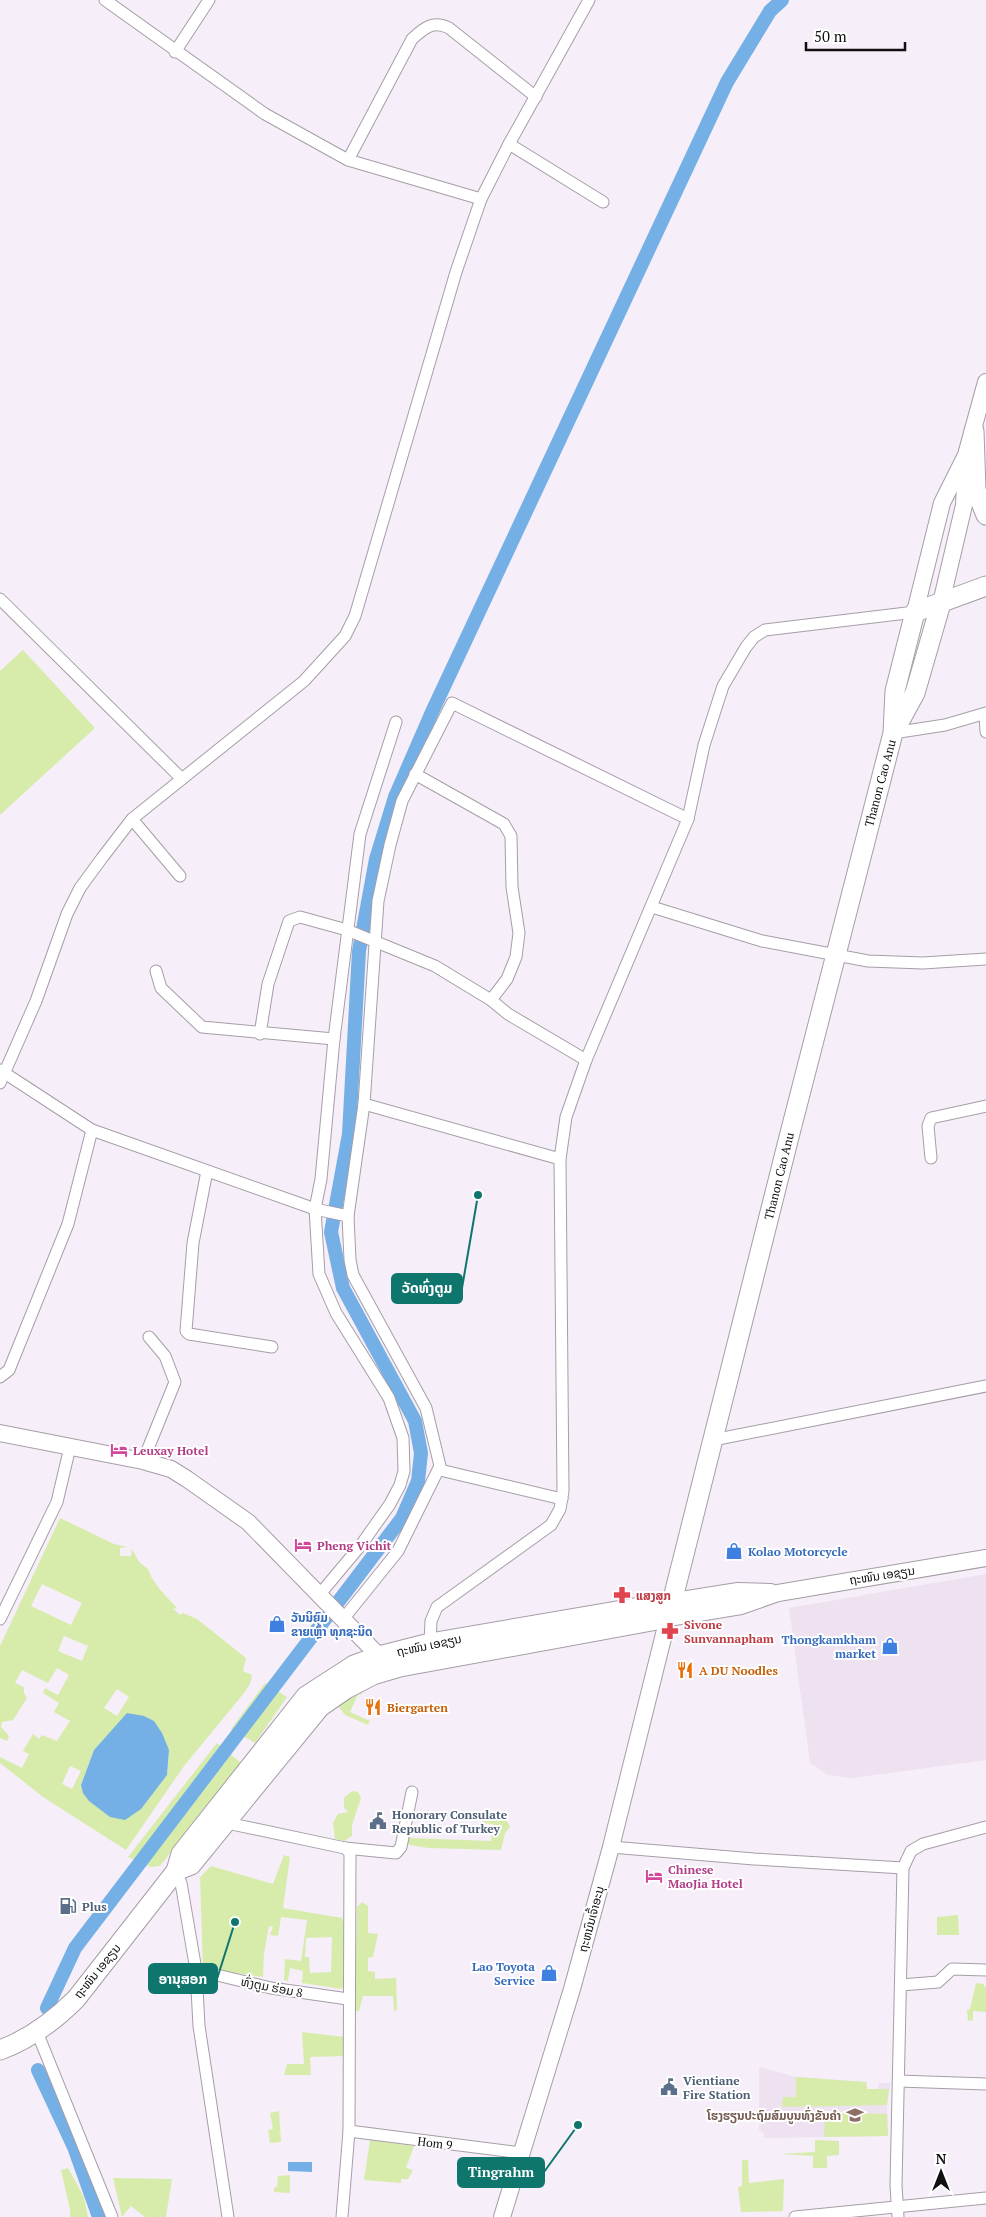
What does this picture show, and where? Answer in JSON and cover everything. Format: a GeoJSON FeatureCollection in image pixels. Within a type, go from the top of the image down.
{"type":"FeatureCollection","features":[{"type":"Feature","properties":{"kind":"main road"},"geometry":{"type":"LineString","coordinates":[[974,431],[976,490],[986,515]]}},
{"type":"Feature","properties":{"kind":"main road"},"geometry":{"type":"LineString","coordinates":[[916,612],[986,586]]}},
{"type":"Feature","properties":{"kind":"main road","name":"Thanon Cao Anu"},"geometry":{"type":"LineString","coordinates":[[893,733],[915,693],[941,603]]}},
{"type":"Feature","properties":{"kind":"main road","name":"Thanon Cao Anu"},"geometry":{"type":"LineString","coordinates":[[668,1618],[674,1601],[713,1440],[893,733],[895,691],[916,612]]}},
{"type":"Feature","properties":{"kind":"main road","name":"ຖະໜົນ ເອຊຽນ"},"geometry":{"type":"LineString","coordinates":[[0,2050],[37,2032],[59,2016],[76,1999],[176,1871],[181,1854],[306,1696],[354,1665],[379,1656],[430,1643],[674,1601]]}},
{"type":"Feature","properties":{"kind":"main road","name":"ຖະໜົນ ເອຊຽນ"},"geometry":{"type":"LineString","coordinates":[[176,1871],[191,1864],[227,1823],[320,1707],[346,1689],[373,1675],[436,1659],[668,1618]]}},
{"type":"Feature","properties":{"kind":"street"},"geometry":{"type":"LineString","coordinates":[[105,0],[175,52],[265,114],[348,160],[481,199]]}},
{"type":"Feature","properties":{"kind":"street"},"geometry":{"type":"LineString","coordinates":[[175,52],[209,0]]}},
{"type":"Feature","properties":{"kind":"street"},"geometry":{"type":"LineString","coordinates":[[348,1216],[316,1209],[92,1130],[2,1076],[36,1000],[67,914],[80,888],[132,819],[297,687],[332,654],[345,636],[355,616],[456,272],[481,199],[509,144],[589,0]]}},
{"type":"Feature","properties":{"kind":"street"},"geometry":{"type":"LineString","coordinates":[[348,160],[412,39],[424,27],[433,24],[449,28],[536,97]]}},
{"type":"Feature","properties":{"kind":"street"},"geometry":{"type":"LineString","coordinates":[[509,144],[603,202]]}},
{"type":"Feature","properties":{"kind":"street","name":"Thanon Cao Anu"},"geometry":{"type":"LineString","coordinates":[[916,612],[942,503],[966,455],[986,382]]}},
{"type":"Feature","properties":{"kind":"street","name":"Thanon Cao Anu"},"geometry":{"type":"LineString","coordinates":[[941,603],[964,505],[966,455]]}},
{"type":"Feature","properties":{"kind":"street"},"geometry":{"type":"LineString","coordinates":[[0,599],[182,779]]}},
{"type":"Feature","properties":{"kind":"street"},"geometry":{"type":"LineString","coordinates":[[430,1643],[431,1622],[437,1607],[551,1524],[560,1509],[562,1499],[563,1352],[560,1159],[566,1117],[586,1060],[688,819],[704,745],[723,686],[754,637],[771,628],[916,612]]}},
{"type":"Feature","properties":{"kind":"street"},"geometry":{"type":"LineString","coordinates":[[342,1616],[398,1551],[440,1470],[426,1408],[353,1275],[350,1260],[348,1216],[364,1104],[372,940],[390,845],[402,800],[452,703],[688,819]]}},
{"type":"Feature","properties":{"kind":"street"},"geometry":{"type":"LineString","coordinates":[[893,733],[945,725],[985,713],[986,732]]}},
{"type":"Feature","properties":{"kind":"street"},"geometry":{"type":"LineString","coordinates":[[322,1596],[390,1504],[400,1485],[405,1452],[398,1419],[389,1398],[336,1313],[319,1274],[316,1209],[321,1179],[334,1039],[350,931],[360,834],[396,722]]}},
{"type":"Feature","properties":{"kind":"street"},"geometry":{"type":"LineString","coordinates":[[415,774],[504,824],[511,836],[512,887],[518,933],[516,957],[508,979],[491,1000]]}},
{"type":"Feature","properties":{"kind":"street"},"geometry":{"type":"LineString","coordinates":[[132,819],[180,876]]}},
{"type":"Feature","properties":{"kind":"street"},"geometry":{"type":"LineString","coordinates":[[652,907],[762,941],[868,961],[923,963],[986,959]]}},
{"type":"Feature","properties":{"kind":"street"},"geometry":{"type":"LineString","coordinates":[[260,1034],[268,984],[289,921],[300,917],[350,931],[435,966],[491,1000],[508,1014],[586,1060]]}},
{"type":"Feature","properties":{"kind":"street"},"geometry":{"type":"LineString","coordinates":[[156,971],[161,988],[199,1026],[260,1034],[334,1039]]}},
{"type":"Feature","properties":{"kind":"street"},"geometry":{"type":"LineString","coordinates":[[364,1104],[560,1159]]}},
{"type":"Feature","properties":{"kind":"street"},"geometry":{"type":"LineString","coordinates":[[931,1158],[928,1126],[931,1118],[986,1106]]}},
{"type":"Feature","properties":{"kind":"street"},"geometry":{"type":"LineString","coordinates":[[0,1378],[9,1370],[68,1224],[92,1130]]}},
{"type":"Feature","properties":{"kind":"street"},"geometry":{"type":"LineString","coordinates":[[208,1171],[193,1243],[186,1331],[188,1334],[272,1347]]}},
{"type":"Feature","properties":{"kind":"street"},"geometry":{"type":"LineString","coordinates":[[143,1461],[175,1382],[165,1356],[149,1337]]}},
{"type":"Feature","properties":{"kind":"street"},"geometry":{"type":"LineString","coordinates":[[713,1440],[986,1386]]}},
{"type":"Feature","properties":{"kind":"street"},"geometry":{"type":"LineString","coordinates":[[0,1433],[143,1461],[179,1474],[248,1522],[342,1616],[379,1656]]}},
{"type":"Feature","properties":{"kind":"street"},"geometry":{"type":"LineString","coordinates":[[0,1619],[57,1502],[70,1447]]}},
{"type":"Feature","properties":{"kind":"street"},"geometry":{"type":"LineString","coordinates":[[440,1470],[562,1499]]}},
{"type":"Feature","properties":{"kind":"street","name":"ຖະໜົນ ເອຊຽນ"},"geometry":{"type":"LineString","coordinates":[[674,1601],[738,1591],[778,1592],[986,1558]]}},
{"type":"Feature","properties":{"kind":"street","name":"ຖະໜົນ ເອຊຽນ"},"geometry":{"type":"LineString","coordinates":[[668,1618],[741,1606],[778,1592]]}},
{"type":"Feature","properties":{"kind":"street","name":"ຖະຫນົນເຈົ້າອະນຸ"},"geometry":{"type":"LineString","coordinates":[[502,2217],[572,1989],[611,1847],[668,1618]]}},
{"type":"Feature","properties":{"kind":"street"},"geometry":{"type":"LineString","coordinates":[[227,1823],[345,1848],[396,1853],[401,1847],[412,1792]]}},
{"type":"Feature","properties":{"kind":"street"},"geometry":{"type":"LineString","coordinates":[[897,2212],[903,1868],[911,1852],[923,1844],[986,1828]]}},
{"type":"Feature","properties":{"kind":"street"},"geometry":{"type":"LineString","coordinates":[[611,1847],[754,1859],[903,1868]]}},
{"type":"Feature","properties":{"kind":"street"},"geometry":{"type":"LineString","coordinates":[[342,2217],[349,2131],[350,1854],[345,1848]]}},
{"type":"Feature","properties":{"kind":"street"},"geometry":{"type":"LineString","coordinates":[[176,1871],[181,1883],[196,1970],[199,2026],[228,2217]]}},
{"type":"Feature","properties":{"kind":"street"},"geometry":{"type":"LineString","coordinates":[[901,1985],[938,1982],[952,1969],[986,1970]]}},
{"type":"Feature","properties":{"kind":"street","name":"ທົ່ງຕູມ ຮ່ອມ 8"},"geometry":{"type":"LineString","coordinates":[[196,1970],[270,1988],[348,1999]]}},
{"type":"Feature","properties":{"kind":"street"},"geometry":{"type":"LineString","coordinates":[[37,2032],[112,2217]]}},
{"type":"Feature","properties":{"kind":"street"},"geometry":{"type":"LineString","coordinates":[[899,2081],[986,2084]]}},
{"type":"Feature","properties":{"kind":"street","name":"Hom 9"},"geometry":{"type":"LineString","coordinates":[[349,2131],[522,2153]]}},
{"type":"Feature","properties":{"kind":"street"},"geometry":{"type":"LineString","coordinates":[[795,2217],[897,2212],[986,2198]]}},
{"type":"Feature","properties":{"kind":"shaded area","name":"Thongkamkham market"},"geometry":{"type":"Polygon","coordinates":[[[986,1574],[986,1760],[852,1778],[828,1775],[810,1763],[789,1608],[986,1574]]]}},
{"type":"Feature","properties":{"kind":"shaded area"},"geometry":{"type":"Polygon","coordinates":[[[759,2067],[796,2077],[866,2082],[867,2089],[878,2089],[879,2083],[891,2083],[887,2105],[888,2136],[764,2138],[764,2133],[759,2130],[759,2067]]]}},
{"type":"Feature","properties":{"kind":"green space"},"geometry":{"type":"Polygon","coordinates":[[[23,650],[95,728],[0,815],[0,671],[23,650]]]}},
{"type":"Feature","properties":{"kind":"green space"},"geometry":{"type":"Polygon","coordinates":[[[60,1518],[114,1544],[127,1547],[120,1548],[120,1556],[131,1556],[132,1549],[139,1562],[148,1569],[156,1585],[177,1608],[173,1609],[180,1615],[183,1613],[197,1619],[246,1658],[243,1671],[252,1675],[250,1684],[244,1693],[184,1766],[126,1850],[43,1797],[0,1763],[0,1757],[22,1768],[29,1754],[23,1751],[33,1734],[39,1739],[42,1735],[57,1741],[70,1721],[54,1712],[59,1703],[43,1693],[45,1688],[58,1695],[69,1675],[57,1668],[48,1683],[22,1670],[15,1683],[24,1687],[24,1693],[27,1698],[13,1720],[2,1722],[1,1727],[9,1736],[7,1741],[0,1738],[0,1646],[60,1518]],[[42,1584],[31,1606],[71,1625],[82,1603],[42,1584]],[[64,1636],[58,1651],[82,1661],[88,1646],[64,1636]],[[117,1689],[104,1708],[117,1716],[129,1697],[117,1689]],[[122,1719],[94,1750],[81,1785],[157,1786],[167,1775],[169,1750],[122,1719]],[[70,1766],[62,1784],[72,1789],[81,1771],[70,1766]]]}},
{"type":"Feature","properties":{"kind":"green space"},"geometry":{"type":"Polygon","coordinates":[[[265,1683],[287,1697],[255,1743],[231,1729],[265,1683]]]}},
{"type":"Feature","properties":{"kind":"green space"},"geometry":{"type":"Polygon","coordinates":[[[364,1688],[361,1695],[358,1694],[350,1712],[370,1721],[368,1725],[345,1715],[338,1706],[364,1688]]]}},
{"type":"Feature","properties":{"kind":"green space"},"geometry":{"type":"Polygon","coordinates":[[[217,1743],[241,1763],[160,1866],[151,1867],[128,1857],[217,1743]]]}},
{"type":"Feature","properties":{"kind":"green space"},"geometry":{"type":"Polygon","coordinates":[[[352,1791],[358,1792],[361,1798],[352,1825],[352,1836],[344,1841],[335,1839],[333,1823],[338,1814],[348,1812],[344,1808],[344,1798],[352,1791]]]}},
{"type":"Feature","properties":{"kind":"green space"},"geometry":{"type":"Polygon","coordinates":[[[485,1815],[504,1815],[510,1827],[505,1833],[501,1850],[428,1848],[400,1843],[409,1833],[411,1838],[491,1841],[493,1824],[482,1823],[485,1815]]]}},
{"type":"Feature","properties":{"kind":"green space"},"geometry":{"type":"Polygon","coordinates":[[[284,1855],[290,1857],[283,1908],[342,1918],[345,1928],[344,1985],[342,1989],[302,1983],[303,1971],[290,1968],[288,1981],[284,1980],[285,1959],[301,1961],[307,1920],[281,1917],[278,1936],[270,1935],[273,1927],[269,1926],[264,1953],[263,1977],[203,1968],[200,1877],[211,1866],[273,1884],[284,1855]],[[332,1937],[306,1938],[305,1957],[309,1957],[310,1973],[331,1972],[332,1937]]]}},
{"type":"Feature","properties":{"kind":"green space"},"geometry":{"type":"Polygon","coordinates":[[[362,1902],[368,1906],[368,1933],[378,1934],[373,1957],[368,1958],[368,1971],[375,1972],[375,1979],[396,1978],[397,2010],[394,2011],[393,1996],[363,1996],[359,2011],[355,2011],[357,1907],[362,1902]]]}},
{"type":"Feature","properties":{"kind":"green space"},"geometry":{"type":"Polygon","coordinates":[[[958,1915],[959,1935],[937,1935],[937,1917],[958,1915]]]}},
{"type":"Feature","properties":{"kind":"green space"},"geometry":{"type":"Polygon","coordinates":[[[976,1983],[984,1984],[986,1987],[986,2012],[973,2011],[973,2020],[968,2021],[967,2010],[970,2009],[976,1983]]]}},
{"type":"Feature","properties":{"kind":"green space"},"geometry":{"type":"Polygon","coordinates":[[[302,2032],[345,2037],[345,2056],[310,2057],[311,2075],[284,2075],[287,2064],[304,2064],[302,2032]]]}},
{"type":"Feature","properties":{"kind":"green space"},"geometry":{"type":"Polygon","coordinates":[[[796,2077],[866,2082],[867,2089],[889,2089],[887,2105],[782,2107],[783,2097],[796,2097],[796,2077]]]}},
{"type":"Feature","properties":{"kind":"green space"},"geometry":{"type":"Polygon","coordinates":[[[279,2111],[281,2142],[270,2143],[268,2130],[273,2129],[270,2113],[279,2111]]]}},
{"type":"Feature","properties":{"kind":"green space"},"geometry":{"type":"Polygon","coordinates":[[[825,2112],[887,2114],[888,2136],[824,2137],[825,2112]]]}},
{"type":"Feature","properties":{"kind":"green space"},"geometry":{"type":"Polygon","coordinates":[[[370,2140],[414,2146],[406,2168],[413,2170],[408,2179],[401,2179],[401,2183],[364,2180],[370,2140]]]}},
{"type":"Feature","properties":{"kind":"green space"},"geometry":{"type":"Polygon","coordinates":[[[815,2140],[839,2141],[839,2155],[827,2156],[827,2168],[813,2168],[813,2156],[780,2154],[815,2152],[815,2140]]]}},
{"type":"Feature","properties":{"kind":"green space"},"geometry":{"type":"Polygon","coordinates":[[[742,2160],[748,2160],[749,2183],[784,2179],[783,2211],[741,2212],[738,2187],[742,2186],[742,2160]]]}},
{"type":"Feature","properties":{"kind":"green space"},"geometry":{"type":"Polygon","coordinates":[[[68,2168],[84,2197],[88,2217],[70,2217],[61,2170],[68,2168]]]}},
{"type":"Feature","properties":{"kind":"green space"},"geometry":{"type":"Polygon","coordinates":[[[290,2175],[290,2193],[274,2192],[274,2188],[277,2187],[278,2176],[290,2175]]]}},
{"type":"Feature","properties":{"kind":"green space"},"geometry":{"type":"Polygon","coordinates":[[[113,2178],[172,2179],[166,2217],[145,2217],[131,2206],[122,2217],[113,2178]]]}},
{"type":"Feature","properties":{"kind":"water"},"geometry":{"type":"Polygon","coordinates":[[[127,1713],[144,1716],[154,1721],[162,1733],[169,1750],[167,1775],[141,1809],[125,1820],[110,1817],[89,1801],[83,1793],[81,1785],[94,1750],[127,1713]]]}},
{"type":"Feature","properties":{"kind":"water"},"geometry":{"type":"Polygon","coordinates":[[[288,2162],[312,2162],[312,2172],[288,2171],[288,2162]]]}},
{"type":"Feature","properties":{"kind":"waterway"},"geometry":{"type":"LineString","coordinates":[[47,2008],[75,1948],[402,1518],[418,1481],[421,1453],[415,1421],[343,1288],[331,1232],[349,1134],[359,951],[376,859],[395,797],[432,712],[727,82],[770,11],[782,0]]}},
{"type":"Feature","properties":{"kind":"waterway"},"geometry":{"type":"LineString","coordinates":[[38,2070],[74,2147],[99,2217]]}},
{"type":"Feature","properties":{"kind":"place","name":"ວັດທົ່ງຕູມ"},"geometry":{"type":"Point","coordinates":[478,1195]}},
{"type":"Feature","properties":{"kind":"place","name":"Leuxay Hotel"},"geometry":{"type":"Point","coordinates":[119,1450]}},
{"type":"Feature","properties":{"kind":"place","name":"Pheng Vichit"},"geometry":{"type":"Point","coordinates":[303,1545]}},
{"type":"Feature","properties":{"kind":"place","name":"Kolao Motorcycle"},"geometry":{"type":"Point","coordinates":[734,1551]}},
{"type":"Feature","properties":{"kind":"place","name":"ແສງສູກ"},"geometry":{"type":"Point","coordinates":[622,1595]}},
{"type":"Feature","properties":{"kind":"place","name":"ວັນນິຍົມ ຂາຍເຫຼົ້າ ທຸກຊະນິດ"},"geometry":{"type":"Point","coordinates":[277,1624]}},
{"type":"Feature","properties":{"kind":"place","name":"Sivone Sunvannapham"},"geometry":{"type":"Point","coordinates":[670,1631]}},
{"type":"Feature","properties":{"kind":"place","name":"Thongkamkham market"},"geometry":{"type":"Point","coordinates":[890,1646]}},
{"type":"Feature","properties":{"kind":"place","name":"A DU Noodles"},"geometry":{"type":"Point","coordinates":[685,1670]}},
{"type":"Feature","properties":{"kind":"place","name":"Biergarten"},"geometry":{"type":"Point","coordinates":[373,1707]}},
{"type":"Feature","properties":{"kind":"place","name":"Honorary Consulate Republic of Turkey"},"geometry":{"type":"Point","coordinates":[378,1821]}},
{"type":"Feature","properties":{"kind":"place","name":"Chinese MaoJia Hotel"},"geometry":{"type":"Point","coordinates":[654,1876]}},
{"type":"Feature","properties":{"kind":"place","name":"Plus"},"geometry":{"type":"Point","coordinates":[68,1906]}},
{"type":"Feature","properties":{"kind":"place","name":"ອານຸສອກ"},"geometry":{"type":"Point","coordinates":[235,1922]}},
{"type":"Feature","properties":{"kind":"place","name":"Lao Toyota Service"},"geometry":{"type":"Point","coordinates":[549,1973]}},
{"type":"Feature","properties":{"kind":"place","name":"Vientiane Fire Station"},"geometry":{"type":"Point","coordinates":[669,2087]}},
{"type":"Feature","properties":{"kind":"place","name":"ໂຮງຮຽນປະຖົມສົມບູນທົ່ງຂັນຄຳ"},"geometry":{"type":"Point","coordinates":[855,2115]}},
{"type":"Feature","properties":{"kind":"place","name":"Tingrahm"},"geometry":{"type":"Point","coordinates":[578,2125]}}]}
